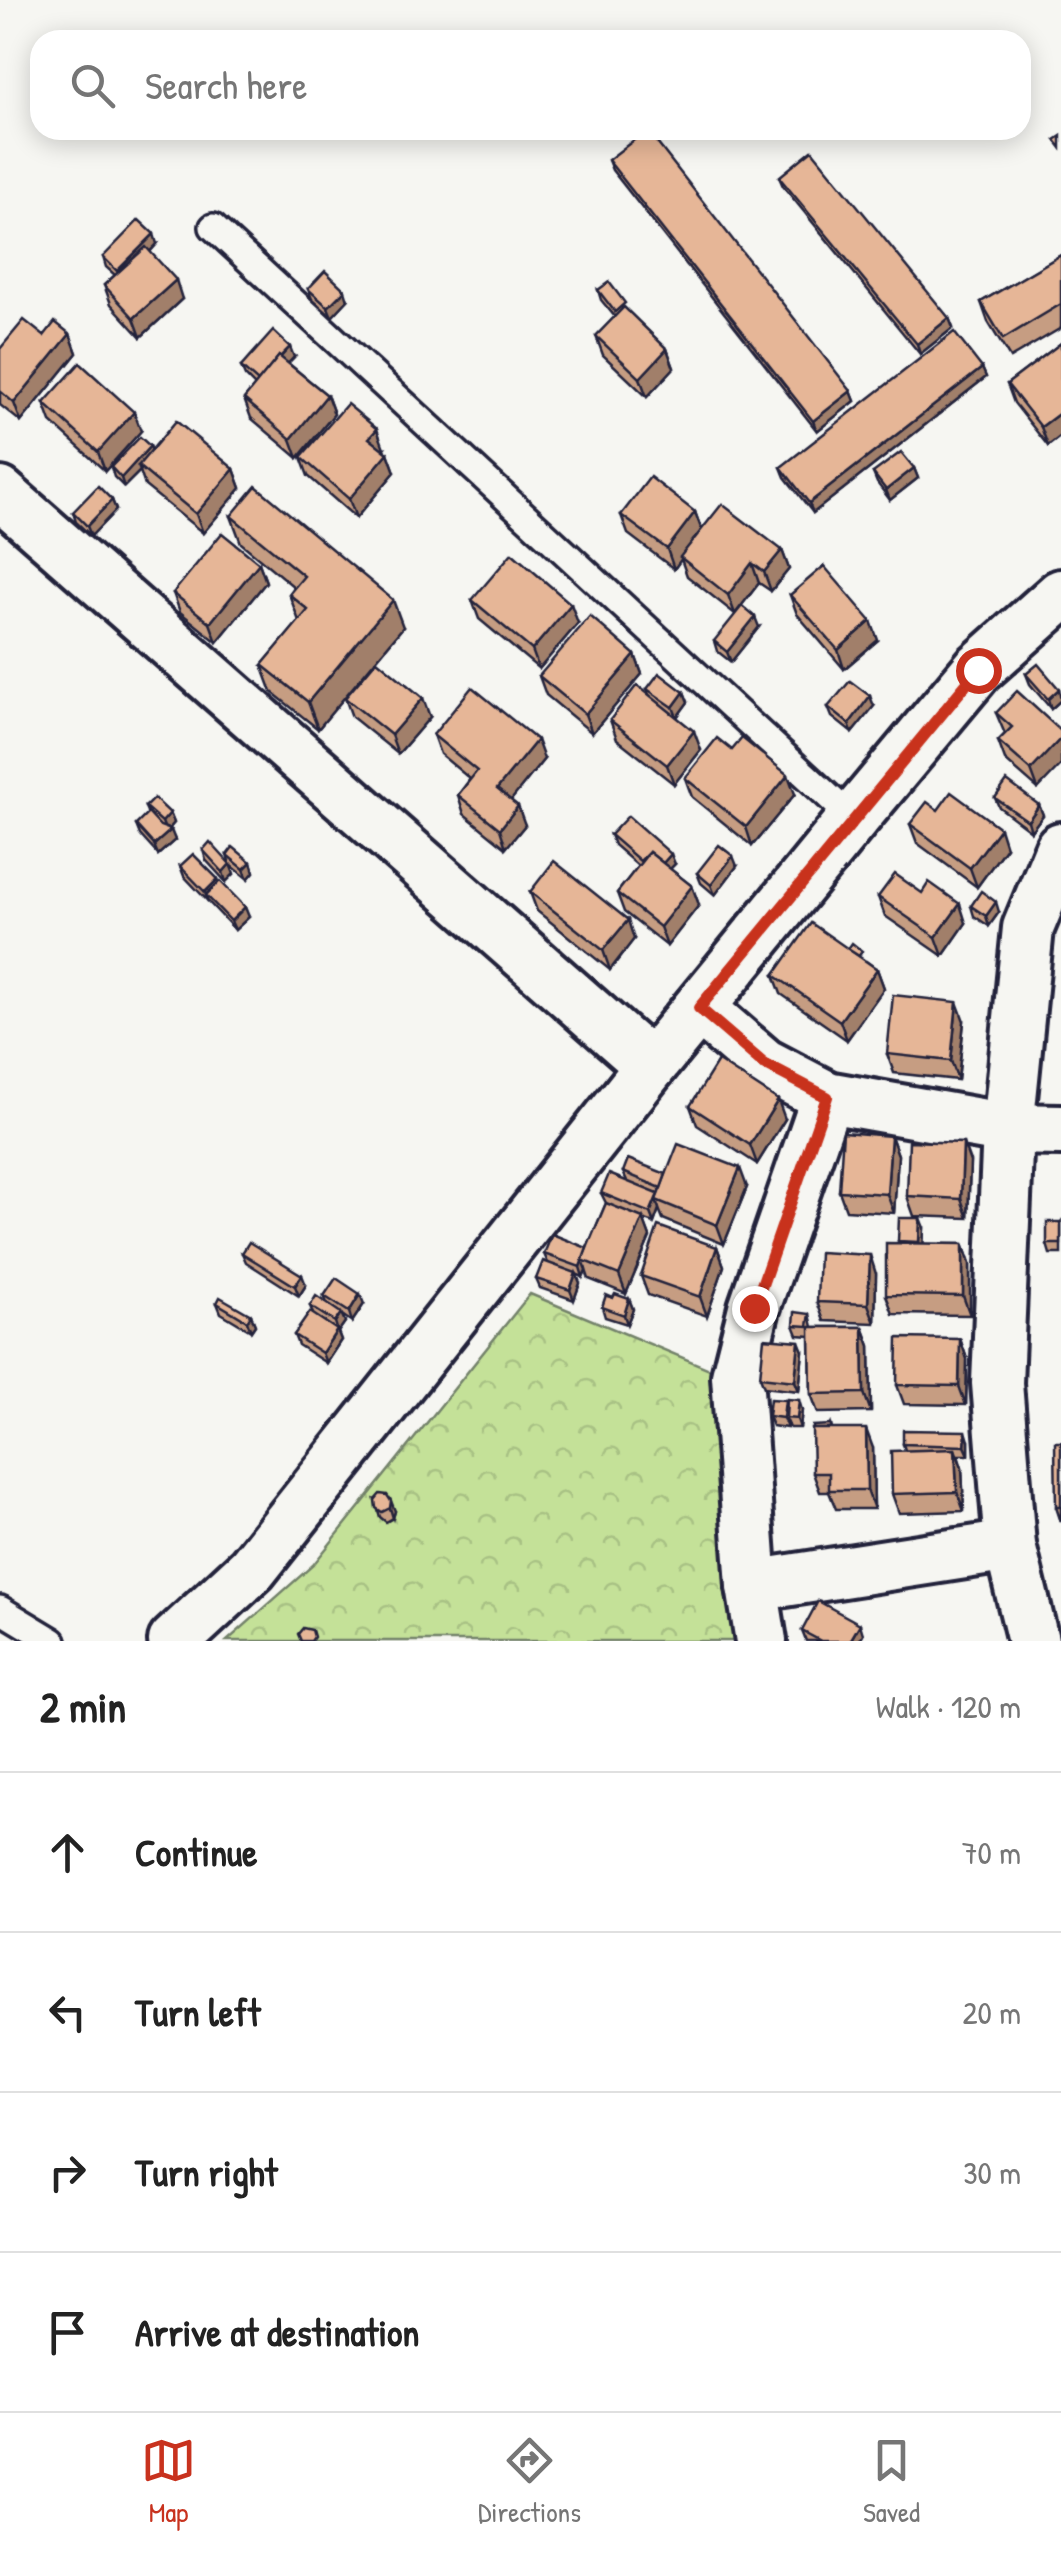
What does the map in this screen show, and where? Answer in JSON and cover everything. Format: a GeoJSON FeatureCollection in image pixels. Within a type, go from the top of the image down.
{"type":"FeatureCollection","features":[{"type":"Feature","properties":{"kind":"street"},"geometry":{"type":"LineString","coordinates":[[0,493],[651,1066]]}},
{"type":"Feature","properties":{"kind":"street"},"geometry":{"type":"LineString","coordinates":[[174,1641],[252,1569],[651,1066],[978,670],[1061,595]]}},
{"type":"Feature","properties":{"kind":"street"},"geometry":{"type":"LineString","coordinates":[[1032,1641],[1010,1546],[997,1384],[1008,1129],[1028,928],[1061,848]]}},
{"type":"Feature","properties":{"kind":"street"},"geometry":{"type":"LineString","coordinates":[[699,1008],[764,1064],[827,1097],[1008,1129],[1061,1130]]}},
{"type":"Feature","properties":{"kind":"street"},"geometry":{"type":"LineString","coordinates":[[761,1641],[752,1586],[737,1376],[754,1308],[827,1097]]}},
{"type":"Feature","properties":{"kind":"street"},"geometry":{"type":"LineString","coordinates":[[752,1586],[1010,1546]]}},
{"type":"Feature","properties":{"kind":"lane"},"geometry":{"type":"LineString","coordinates":[[213,226],[853,819]]}},
{"type":"Feature","properties":{"kind":"lane"},"geometry":{"type":"LineString","coordinates":[[0,1608],[53,1641]]}},
{"type":"Feature","properties":{"kind":"green space"},"geometry":{"type":"Polygon","coordinates":[[[530,1294],[717,1372],[740,1641],[227,1641],[313,1565],[530,1294]]]}},
{"type":"Feature","properties":{"kind":"building"},"geometry":{"type":"Polygon","coordinates":[[[634,140],[655,140],[851,391],[813,421],[608,160],[634,140]]]}},
{"type":"Feature","properties":{"kind":"building"},"geometry":{"type":"Polygon","coordinates":[[[812,150],[949,318],[917,344],[779,177],[812,150]]]}},
{"type":"Feature","properties":{"kind":"building"},"geometry":{"type":"Polygon","coordinates":[[[139,220],[154,234],[117,271],[103,257],[139,220]]]}},
{"type":"Feature","properties":{"kind":"building"},"geometry":{"type":"Polygon","coordinates":[[[146,247],[176,280],[134,318],[104,285],[146,247]]]}},
{"type":"Feature","properties":{"kind":"building"},"geometry":{"type":"Polygon","coordinates":[[[1061,255],[1061,304],[1003,339],[981,302],[1061,255]]]}},
{"type":"Feature","properties":{"kind":"building"},"geometry":{"type":"Polygon","coordinates":[[[325,271],[345,290],[328,307],[308,289],[325,271]]]}},
{"type":"Feature","properties":{"kind":"building"},"geometry":{"type":"Polygon","coordinates":[[[609,282],[625,303],[615,312],[598,290],[609,282]]]}},
{"type":"Feature","properties":{"kind":"building"},"geometry":{"type":"Polygon","coordinates":[[[624,307],[667,349],[640,378],[596,336],[624,307]]]}},
{"type":"Feature","properties":{"kind":"building"},"geometry":{"type":"Polygon","coordinates":[[[24,320],[44,336],[55,322],[70,334],[14,403],[0,391],[0,349],[24,320]]]}},
{"type":"Feature","properties":{"kind":"building"},"geometry":{"type":"Polygon","coordinates":[[[273,331],[290,347],[258,382],[241,367],[273,331]]]}},
{"type":"Feature","properties":{"kind":"building"},"geometry":{"type":"Polygon","coordinates":[[[954,332],[982,368],[809,503],[781,467],[954,332]]]}},
{"type":"Feature","properties":{"kind":"building"},"geometry":{"type":"Polygon","coordinates":[[[1061,343],[1061,412],[1041,427],[1007,384],[1061,343]]]}},
{"type":"Feature","properties":{"kind":"building"},"geometry":{"type":"Polygon","coordinates":[[[279,356],[327,395],[291,439],[244,399],[279,356]]]}},
{"type":"Feature","properties":{"kind":"building"},"geometry":{"type":"Polygon","coordinates":[[[80,363],[134,412],[98,452],[44,403],[80,363]]]}},
{"type":"Feature","properties":{"kind":"building"},"geometry":{"type":"Polygon","coordinates":[[[347,404],[377,429],[369,438],[388,453],[349,499],[301,457],[347,404]]]}},
{"type":"Feature","properties":{"kind":"building"},"geometry":{"type":"Polygon","coordinates":[[[176,421],[234,469],[196,514],[138,466],[176,421]]]}},
{"type":"Feature","properties":{"kind":"building"},"geometry":{"type":"Polygon","coordinates":[[[140,437],[150,446],[121,478],[111,467],[140,437]]]}},
{"type":"Feature","properties":{"kind":"building"},"geometry":{"type":"Polygon","coordinates":[[[901,452],[914,468],[886,490],[873,473],[901,452]]]}},
{"type":"Feature","properties":{"kind":"building"},"geometry":{"type":"Polygon","coordinates":[[[650,477],[695,512],[667,549],[621,515],[650,477]]]}},
{"type":"Feature","properties":{"kind":"building"},"geometry":{"type":"Polygon","coordinates":[[[98,486],[112,500],[87,526],[73,512],[98,486]]]}},
{"type":"Feature","properties":{"kind":"building"},"geometry":{"type":"Polygon","coordinates":[[[256,486],[393,600],[308,702],[262,665],[308,610],[289,594],[304,576],[231,516],[256,486]]]}},
{"type":"Feature","properties":{"kind":"building"},"geometry":{"type":"Polygon","coordinates":[[[722,504],[782,550],[764,572],[752,563],[728,595],[680,557],[722,504]]]}},
{"type":"Feature","properties":{"kind":"building"},"geometry":{"type":"Polygon","coordinates":[[[222,533],[259,563],[210,623],[173,593],[222,533]]]}},
{"type":"Feature","properties":{"kind":"building"},"geometry":{"type":"Polygon","coordinates":[[[512,553],[571,604],[532,650],[472,600],[512,553]]]}},
{"type":"Feature","properties":{"kind":"building"},"geometry":{"type":"Polygon","coordinates":[[[824,566],[871,621],[838,650],[790,595],[824,566]]]}},
{"type":"Feature","properties":{"kind":"building"},"geometry":{"type":"Polygon","coordinates":[[[742,606],[755,617],[727,652],[714,641],[742,606]]]}},
{"type":"Feature","properties":{"kind":"building"},"geometry":{"type":"Polygon","coordinates":[[[590,616],[635,655],[585,714],[539,676],[590,616]]]}},
{"type":"Feature","properties":{"kind":"building"},"geometry":{"type":"Polygon","coordinates":[[[377,660],[423,698],[391,735],[345,698],[377,660]]]}},
{"type":"Feature","properties":{"kind":"building"},"geometry":{"type":"Polygon","coordinates":[[[1038,664],[1059,689],[1048,699],[1026,674],[1038,664]]]}},
{"type":"Feature","properties":{"kind":"building"},"geometry":{"type":"Polygon","coordinates":[[[659,673],[684,692],[673,707],[647,689],[659,673]]]}},
{"type":"Feature","properties":{"kind":"building"},"geometry":{"type":"Polygon","coordinates":[[[850,681],[870,696],[849,724],[828,707],[850,681]]]}},
{"type":"Feature","properties":{"kind":"building"},"geometry":{"type":"Polygon","coordinates":[[[637,685],[694,731],[667,765],[610,720],[637,685]]]}},
{"type":"Feature","properties":{"kind":"building"},"geometry":{"type":"Polygon","coordinates":[[[472,687],[537,740],[497,789],[518,806],[500,829],[458,795],[477,771],[433,735],[472,687]]]}},
{"type":"Feature","properties":{"kind":"building"},"geometry":{"type":"Polygon","coordinates":[[[1017,691],[1061,731],[1061,738],[1031,770],[998,741],[1012,727],[996,713],[1017,691]]]}},
{"type":"Feature","properties":{"kind":"building"},"geometry":{"type":"Polygon","coordinates":[[[717,738],[732,750],[742,738],[788,775],[746,827],[685,778],[717,738]]]}},
{"type":"Feature","properties":{"kind":"building"},"geometry":{"type":"Polygon","coordinates":[[[1007,781],[1039,805],[1028,821],[995,798],[1007,781]]]}},
{"type":"Feature","properties":{"kind":"building"},"geometry":{"type":"Polygon","coordinates":[[[951,792],[1000,828],[970,868],[910,824],[927,802],[938,810],[951,792]]]}},
{"type":"Feature","properties":{"kind":"building"},"geometry":{"type":"Polygon","coordinates":[[[154,798],[170,813],[162,822],[145,807],[154,798]]]}},
{"type":"Feature","properties":{"kind":"building"},"geometry":{"type":"Polygon","coordinates":[[[148,813],[160,826],[171,830],[154,845],[136,825],[148,813]]]}},
{"type":"Feature","properties":{"kind":"building"},"geometry":{"type":"Polygon","coordinates":[[[628,816],[671,854],[663,863],[649,852],[640,861],[610,835],[628,816]]]}},
{"type":"Feature","properties":{"kind":"building"},"geometry":{"type":"Polygon","coordinates":[[[210,842],[230,864],[223,872],[203,850],[210,842]]]}},
{"type":"Feature","properties":{"kind":"building"},"geometry":{"type":"Polygon","coordinates":[[[719,845],[733,856],[711,885],[697,873],[719,845]]]}},
{"type":"Feature","properties":{"kind":"building"},"geometry":{"type":"Polygon","coordinates":[[[233,847],[251,862],[244,869],[227,855],[233,847]]]}},
{"type":"Feature","properties":{"kind":"building"},"geometry":{"type":"Polygon","coordinates":[[[649,852],[692,886],[660,927],[617,893],[649,852]]]}},
{"type":"Feature","properties":{"kind":"building"},"geometry":{"type":"Polygon","coordinates":[[[193,854],[218,879],[205,892],[180,866],[193,854]]]}},
{"type":"Feature","properties":{"kind":"building"},"geometry":{"type":"Polygon","coordinates":[[[554,861],[628,920],[603,950],[530,892],[554,861]]]}},
{"type":"Feature","properties":{"kind":"building"},"geometry":{"type":"Polygon","coordinates":[[[895,874],[922,893],[929,882],[960,904],[936,937],[878,897],[895,874]]]}},
{"type":"Feature","properties":{"kind":"building"},"geometry":{"type":"Polygon","coordinates":[[[220,881],[245,907],[231,921],[206,895],[220,881]]]}},
{"type":"Feature","properties":{"kind":"building"},"geometry":{"type":"Polygon","coordinates":[[[981,891],[996,902],[986,916],[971,906],[981,891]]]}},
{"type":"Feature","properties":{"kind":"building"},"geometry":{"type":"Polygon","coordinates":[[[811,923],[877,969],[840,1021],[774,975],[811,923]]]}},
{"type":"Feature","properties":{"kind":"building"},"geometry":{"type":"Polygon","coordinates":[[[852,943],[862,951],[859,956],[848,949],[852,943]]]}},
{"type":"Feature","properties":{"kind":"building"},"geometry":{"type":"Polygon","coordinates":[[[893,995],[957,1002],[951,1061],[887,1054],[893,995]]]}},
{"type":"Feature","properties":{"kind":"building"},"geometry":{"type":"Polygon","coordinates":[[[718,1061],[778,1100],[750,1145],[690,1106],[718,1061]]]}},
{"type":"Feature","properties":{"kind":"building"},"geometry":{"type":"Polygon","coordinates":[[[843,1132],[891,1136],[887,1194],[839,1191],[843,1132]]]}},
{"type":"Feature","properties":{"kind":"building"},"geometry":{"type":"Polygon","coordinates":[[[909,1141],[963,1143],[961,1199],[907,1196],[909,1141]]]}},
{"type":"Feature","properties":{"kind":"building"},"geometry":{"type":"Polygon","coordinates":[[[678,1144],[740,1168],[717,1225],[656,1200],[678,1144]]]}},
{"type":"Feature","properties":{"kind":"building"},"geometry":{"type":"Polygon","coordinates":[[[628,1159],[666,1174],[661,1188],[623,1172],[628,1159]]]}},
{"type":"Feature","properties":{"kind":"building"},"geometry":{"type":"Polygon","coordinates":[[[609,1174],[658,1194],[650,1213],[601,1193],[609,1174]]]}},
{"type":"Feature","properties":{"kind":"building"},"geometry":{"type":"Polygon","coordinates":[[[606,1203],[643,1218],[619,1275],[582,1260],[606,1203]]]}},
{"type":"Feature","properties":{"kind":"building"},"geometry":{"type":"Polygon","coordinates":[[[899,1218],[920,1218],[919,1242],[898,1241],[899,1218]]]}},
{"type":"Feature","properties":{"kind":"building"},"geometry":{"type":"Polygon","coordinates":[[[1047,1222],[1061,1222],[1061,1244],[1047,1244],[1047,1222]]]}},
{"type":"Feature","properties":{"kind":"building"},"geometry":{"type":"Polygon","coordinates":[[[658,1226],[717,1247],[700,1297],[641,1276],[658,1226]]]}},
{"type":"Feature","properties":{"kind":"building"},"geometry":{"type":"Polygon","coordinates":[[[552,1234],[587,1248],[580,1267],[544,1254],[552,1234]]]}},
{"type":"Feature","properties":{"kind":"building"},"geometry":{"type":"Polygon","coordinates":[[[249,1242],[302,1275],[295,1286],[242,1253],[249,1242]]]}},
{"type":"Feature","properties":{"kind":"building"},"geometry":{"type":"Polygon","coordinates":[[[886,1243],[963,1244],[963,1296],[886,1295],[886,1243]]]}},
{"type":"Feature","properties":{"kind":"building"},"geometry":{"type":"Polygon","coordinates":[[[819,1252],[870,1255],[868,1304],[817,1302],[819,1252]]]}},
{"type":"Feature","properties":{"kind":"building"},"geometry":{"type":"Polygon","coordinates":[[[543,1261],[576,1273],[570,1290],[536,1279],[543,1261]]]}},
{"type":"Feature","properties":{"kind":"building"},"geometry":{"type":"Polygon","coordinates":[[[336,1278],[360,1294],[349,1312],[324,1296],[336,1278]]]}},
{"type":"Feature","properties":{"kind":"building"},"geometry":{"type":"Polygon","coordinates":[[[615,1294],[629,1299],[624,1315],[602,1307],[606,1295],[613,1298],[615,1294]]]}},
{"type":"Feature","properties":{"kind":"building"},"geometry":{"type":"Polygon","coordinates":[[[316,1296],[341,1313],[335,1322],[310,1306],[316,1296]]]}},
{"type":"Feature","properties":{"kind":"building"},"geometry":{"type":"Polygon","coordinates":[[[220,1297],[251,1315],[247,1321],[217,1303],[220,1297]]]}},
{"type":"Feature","properties":{"kind":"building"},"geometry":{"type":"Polygon","coordinates":[[[310,1312],[337,1330],[322,1353],[294,1335],[310,1312]]]}},
{"type":"Feature","properties":{"kind":"building"},"geometry":{"type":"Polygon","coordinates":[[[795,1312],[810,1314],[808,1326],[794,1325],[795,1312]]]}},
{"type":"Feature","properties":{"kind":"building"},"geometry":{"type":"Polygon","coordinates":[[[810,1327],[863,1327],[864,1393],[811,1394],[810,1327]]]}},
{"type":"Feature","properties":{"kind":"building"},"geometry":{"type":"Polygon","coordinates":[[[764,1338],[799,1341],[795,1381],[760,1377],[764,1338]]]}},
{"type":"Feature","properties":{"kind":"building"},"geometry":{"type":"Polygon","coordinates":[[[898,1338],[960,1339],[959,1386],[897,1385],[898,1338]]]}},
{"type":"Feature","properties":{"kind":"building"},"geometry":{"type":"Polygon","coordinates":[[[770,1399],[785,1400],[783,1418],[768,1416],[770,1399]]]}},
{"type":"Feature","properties":{"kind":"building"},"geometry":{"type":"Polygon","coordinates":[[[787,1399],[799,1400],[797,1419],[786,1418],[787,1399]]]}},
{"type":"Feature","properties":{"kind":"building"},"geometry":{"type":"Polygon","coordinates":[[[831,1425],[831,1429],[813,1429],[813,1426],[831,1425]]]}},
{"type":"Feature","properties":{"kind":"building"},"geometry":{"type":"Polygon","coordinates":[[[812,1429],[866,1429],[867,1490],[829,1490],[829,1473],[813,1473],[812,1429]]]}},
{"type":"Feature","properties":{"kind":"building"},"geometry":{"type":"Polygon","coordinates":[[[903,1430],[966,1431],[965,1446],[903,1444],[903,1430]]]}},
{"type":"Feature","properties":{"kind":"building"},"geometry":{"type":"Polygon","coordinates":[[[1055,1442],[1061,1442],[1061,1507],[1056,1507],[1055,1442]]]}},
{"type":"Feature","properties":{"kind":"building"},"geometry":{"type":"Polygon","coordinates":[[[955,1449],[957,1492],[892,1494],[891,1451],[955,1449]]]}},
{"type":"Feature","properties":{"kind":"building"},"geometry":{"type":"Polygon","coordinates":[[[380,1494],[391,1501],[390,1508],[382,1512],[376,1508],[375,1500],[380,1494]]]}},
{"type":"Feature","properties":{"kind":"building"},"geometry":{"type":"Polygon","coordinates":[[[818,1601],[860,1624],[850,1641],[821,1641],[802,1631],[818,1601]]]}},
{"type":"Feature","properties":{"kind":"building"},"geometry":{"type":"Polygon","coordinates":[[[303,1628],[312,1630],[311,1641],[301,1641],[298,1634],[303,1628]]]}},
{"type":"Feature","properties":{"kind":"route"},"geometry":{"type":"LineString","coordinates":[[754,1308],[827,1097],[764,1064],[699,1008],[978,670]]}}]}
